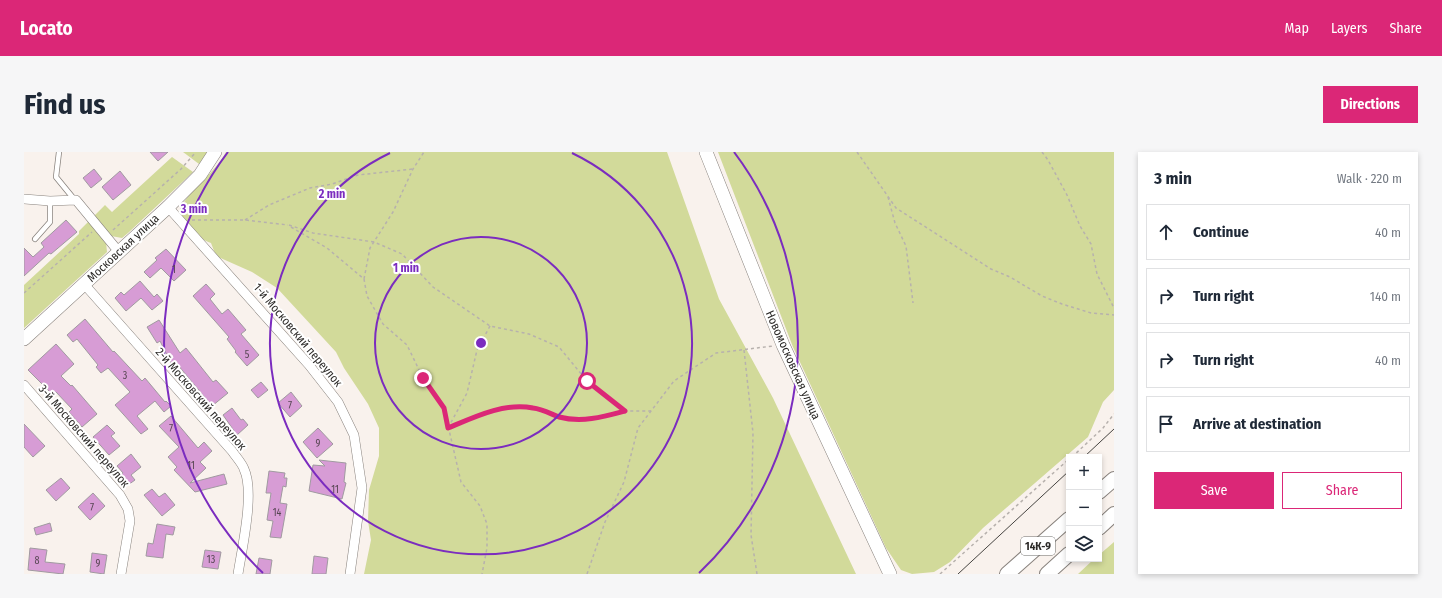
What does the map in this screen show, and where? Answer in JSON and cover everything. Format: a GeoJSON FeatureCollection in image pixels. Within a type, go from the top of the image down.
{"type":"FeatureCollection","features":[{"type":"Feature","properties":{"kind":"main road"},"geometry":{"type":"LineString","coordinates":[[1101,490],[1114,479]]}},
{"type":"Feature","properties":{"kind":"main road"},"geometry":{"type":"LineString","coordinates":[[1101,526],[1114,514]]}},
{"type":"Feature","properties":{"kind":"main road","name":"14К-9"},"geometry":{"type":"LineString","coordinates":[[1007,574],[1066,522]]}},
{"type":"Feature","properties":{"kind":"main road"},"geometry":{"type":"LineString","coordinates":[[1047,574],[1066,557]]}},
{"type":"Feature","properties":{"kind":"street","name":"Московская улица"},"geometry":{"type":"LineString","coordinates":[[24,339],[168,207],[200,175],[215,152]]}},
{"type":"Feature","properties":{"kind":"street","name":"Новомосковская улица"},"geometry":{"type":"LineString","coordinates":[[706,152],[783,345],[890,574]]}},
{"type":"Feature","properties":{"kind":"street"},"geometry":{"type":"LineString","coordinates":[[24,199],[50,201],[76,200],[120,252]]}},
{"type":"Feature","properties":{"kind":"street","name":"1-й Московский переулок"},"geometry":{"type":"LineString","coordinates":[[168,207],[182,220],[309,365],[338,402],[354,435],[362,488],[350,574]]}},
{"type":"Feature","properties":{"kind":"street","name":"2-й Московский переулок"},"geometry":{"type":"LineString","coordinates":[[84,284],[232,451],[245,469],[249,485],[248,503],[238,574]]}},
{"type":"Feature","properties":{"kind":"street","name":"3-й Московский переулок"},"geometry":{"type":"LineString","coordinates":[[24,385],[120,495],[128,509],[130,521],[121,574]]}},
{"type":"Feature","properties":{"kind":"lane"},"geometry":{"type":"LineString","coordinates":[[59,152],[56,177],[76,200]]}},
{"type":"Feature","properties":{"kind":"lane"},"geometry":{"type":"LineString","coordinates":[[35,239],[50,222],[50,201]]}},
{"type":"Feature","properties":{"kind":"path"},"geometry":{"type":"LineString","coordinates":[[106,236],[181,168],[196,152]]}},
{"type":"Feature","properties":{"kind":"path"},"geometry":{"type":"LineString","coordinates":[[424,152],[413,169],[393,212],[370,248],[364,279],[367,296],[383,324],[407,345],[423,378],[444,408],[461,482],[480,506],[487,524],[487,548],[482,574]]}},
{"type":"Feature","properties":{"kind":"path"},"geometry":{"type":"LineString","coordinates":[[857,152],[896,208],[991,269],[1010,277],[1042,296],[1091,313],[1114,315]]}},
{"type":"Feature","properties":{"kind":"path"},"geometry":{"type":"LineString","coordinates":[[1042,152],[1067,195],[1080,226],[1091,244],[1097,274],[1114,308]]}},
{"type":"Feature","properties":{"kind":"path"},"geometry":{"type":"LineString","coordinates":[[245,220],[269,205],[310,188],[332,184],[358,175],[413,169]]}},
{"type":"Feature","properties":{"kind":"path"},"geometry":{"type":"LineString","coordinates":[[887,196],[895,223],[906,246],[913,303]]}},
{"type":"Feature","properties":{"kind":"path"},"geometry":{"type":"LineString","coordinates":[[182,220],[245,220],[289,225],[313,233],[374,242],[402,254],[433,287],[490,326],[529,334],[559,347],[587,381],[625,411]]}},
{"type":"Feature","properties":{"kind":"path"},"geometry":{"type":"LineString","coordinates":[[289,225],[327,248],[364,279]]}},
{"type":"Feature","properties":{"kind":"path"},"geometry":{"type":"LineString","coordinates":[[24,293],[98,227]]}},
{"type":"Feature","properties":{"kind":"path"},"geometry":{"type":"LineString","coordinates":[[448,428],[467,393],[477,350],[490,326]]}},
{"type":"Feature","properties":{"kind":"path"},"geometry":{"type":"LineString","coordinates":[[587,574],[605,522],[624,482],[638,428],[674,381],[716,353],[783,345]]}},
{"type":"Feature","properties":{"kind":"path"},"geometry":{"type":"LineString","coordinates":[[744,350],[753,433],[751,535],[757,574]]}},
{"type":"Feature","properties":{"kind":"path"},"geometry":{"type":"LineString","coordinates":[[448,428],[473,417],[505,408],[533,408],[561,417],[588,420],[625,411],[651,411]]}},
{"type":"Feature","properties":{"kind":"path"},"geometry":{"type":"LineString","coordinates":[[1075,454],[1103,428],[1114,414]]}},
{"type":"Feature","properties":{"kind":"path"},"geometry":{"type":"LineString","coordinates":[[940,574],[1066,462]]}},
{"type":"Feature","properties":{"kind":"green space"},"geometry":{"type":"Polygon","coordinates":[[[183,152],[208,152],[199,164],[183,152]]]}},
{"type":"Feature","properties":{"kind":"green space"},"geometry":{"type":"Polygon","coordinates":[[[226,152],[667,152],[719,299],[773,398],[856,574],[364,574],[371,540],[368,521],[369,490],[379,456],[379,428],[368,404],[344,368],[336,352],[277,288],[252,272],[216,256],[211,243],[201,238],[187,225],[180,209],[190,194],[221,160],[226,152]]]}},
{"type":"Feature","properties":{"kind":"green space"},"geometry":{"type":"Polygon","coordinates":[[[718,152],[1114,152],[1114,390],[1103,402],[1088,437],[1068,454],[1066,454],[1066,456],[983,528],[950,562],[934,572],[912,574],[901,570],[886,548],[793,347],[718,152]]]}},
{"type":"Feature","properties":{"kind":"green space"},"geometry":{"type":"Polygon","coordinates":[[[172,157],[193,172],[122,238],[111,236],[93,217],[105,205],[112,212],[172,157]]]}},
{"type":"Feature","properties":{"kind":"green space"},"geometry":{"type":"Polygon","coordinates":[[[89,221],[106,242],[107,252],[24,328],[24,285],[79,234],[79,231],[89,221]]]}},
{"type":"Feature","properties":{"kind":"green space"},"geometry":{"type":"Polygon","coordinates":[[[1114,542],[1114,574],[1078,574],[1091,562],[1102,562],[1102,552],[1114,542]]]}},
{"type":"Feature","properties":{"kind":"building"},"geometry":{"type":"Polygon","coordinates":[[[150,152],[168,152],[158,161],[150,152]]]}},
{"type":"Feature","properties":{"kind":"building"},"geometry":{"type":"Polygon","coordinates":[[[94,169],[102,179],[91,188],[83,178],[94,169]]]}},
{"type":"Feature","properties":{"kind":"building"},"geometry":{"type":"Polygon","coordinates":[[[120,171],[131,185],[113,200],[102,187],[120,171]]]}},
{"type":"Feature","properties":{"kind":"building"},"geometry":{"type":"Polygon","coordinates":[[[66,220],[77,232],[51,254],[49,253],[24,276],[24,248],[33,257],[44,247],[41,243],[66,220]]]}},
{"type":"Feature","properties":{"kind":"building"},"geometry":{"type":"Polygon","coordinates":[[[166,249],[186,270],[174,281],[161,268],[150,278],[144,272],[157,260],[155,258],[166,249]]]}},
{"type":"Feature","properties":{"kind":"building"},"geometry":{"type":"Polygon","coordinates":[[[140,281],[154,297],[157,294],[163,301],[152,310],[141,298],[126,311],[115,298],[121,292],[124,295],[140,281]]]}},
{"type":"Feature","properties":{"kind":"building"},"geometry":{"type":"Polygon","coordinates":[[[206,284],[215,294],[210,299],[222,314],[228,309],[246,330],[241,334],[259,355],[247,366],[235,352],[236,351],[227,339],[229,337],[193,296],[206,284]]]}},
{"type":"Feature","properties":{"kind":"building"},"geometry":{"type":"Polygon","coordinates":[[[85,319],[113,352],[114,351],[142,381],[145,378],[165,402],[166,401],[171,406],[164,412],[155,401],[137,416],[148,429],[141,434],[115,405],[130,392],[108,368],[101,373],[96,367],[98,365],[77,339],[73,342],[67,335],[85,319]]]}},
{"type":"Feature","properties":{"kind":"building"},"geometry":{"type":"Polygon","coordinates":[[[159,320],[180,353],[186,348],[213,382],[216,380],[228,393],[212,406],[177,364],[173,367],[160,341],[157,343],[147,327],[159,320]]]}},
{"type":"Feature","properties":{"kind":"building"},"geometry":{"type":"Polygon","coordinates":[[[56,344],[74,364],[61,376],[71,386],[72,385],[97,414],[82,427],[69,412],[72,409],[56,392],[52,394],[28,370],[56,344]]]}},
{"type":"Feature","properties":{"kind":"building"},"geometry":{"type":"Polygon","coordinates":[[[261,382],[268,390],[258,398],[251,390],[261,382]]]}},
{"type":"Feature","properties":{"kind":"building"},"geometry":{"type":"Polygon","coordinates":[[[291,392],[302,406],[290,417],[278,403],[291,392]]]}},
{"type":"Feature","properties":{"kind":"building"},"geometry":{"type":"Polygon","coordinates":[[[232,408],[241,420],[243,419],[248,425],[237,435],[223,415],[232,408]]]}},
{"type":"Feature","properties":{"kind":"building"},"geometry":{"type":"Polygon","coordinates":[[[171,416],[198,448],[204,442],[212,451],[200,462],[206,468],[190,483],[224,474],[227,484],[195,492],[174,470],[177,467],[168,457],[179,447],[159,426],[171,416]]]}},
{"type":"Feature","properties":{"kind":"building"},"geometry":{"type":"Polygon","coordinates":[[[24,424],[45,446],[33,457],[24,447],[24,424]]]}},
{"type":"Feature","properties":{"kind":"building"},"geometry":{"type":"Polygon","coordinates":[[[107,425],[115,433],[111,436],[120,446],[109,455],[93,437],[107,425]]]}},
{"type":"Feature","properties":{"kind":"building"},"geometry":{"type":"Polygon","coordinates":[[[318,428],[333,444],[317,458],[303,442],[318,428]]]}},
{"type":"Feature","properties":{"kind":"building"},"geometry":{"type":"Polygon","coordinates":[[[131,454],[141,467],[131,475],[135,480],[128,485],[120,475],[123,473],[117,466],[131,454]]]}},
{"type":"Feature","properties":{"kind":"building"},"geometry":{"type":"Polygon","coordinates":[[[319,460],[346,463],[344,482],[346,483],[342,499],[309,491],[313,465],[325,466],[319,460]]]}},
{"type":"Feature","properties":{"kind":"building"},"geometry":{"type":"Polygon","coordinates":[[[269,471],[285,473],[284,478],[287,478],[286,487],[283,486],[280,503],[287,504],[281,538],[270,537],[273,521],[267,520],[271,493],[266,493],[269,471]]]}},
{"type":"Feature","properties":{"kind":"building"},"geometry":{"type":"Polygon","coordinates":[[[61,478],[70,488],[56,501],[46,490],[61,478]]]}},
{"type":"Feature","properties":{"kind":"building"},"geometry":{"type":"Polygon","coordinates":[[[152,489],[159,497],[165,493],[175,505],[162,516],[144,495],[152,489]]]}},
{"type":"Feature","properties":{"kind":"building"},"geometry":{"type":"Polygon","coordinates":[[[93,493],[105,506],[90,520],[78,507],[93,493]]]}},
{"type":"Feature","properties":{"kind":"building"},"geometry":{"type":"Polygon","coordinates":[[[50,523],[52,531],[36,535],[34,528],[50,523]]]}},
{"type":"Feature","properties":{"kind":"building"},"geometry":{"type":"Polygon","coordinates":[[[157,524],[175,527],[173,535],[166,534],[163,558],[146,556],[148,543],[153,544],[157,524]]]}},
{"type":"Feature","properties":{"kind":"building"},"geometry":{"type":"Polygon","coordinates":[[[30,548],[47,550],[45,562],[65,564],[63,574],[28,570],[30,548]]]}},
{"type":"Feature","properties":{"kind":"building"},"geometry":{"type":"Polygon","coordinates":[[[205,550],[221,552],[218,569],[202,567],[205,550]]]}},
{"type":"Feature","properties":{"kind":"building"},"geometry":{"type":"Polygon","coordinates":[[[92,553],[107,555],[104,574],[90,572],[92,553]]]}},
{"type":"Feature","properties":{"kind":"building"},"geometry":{"type":"Polygon","coordinates":[[[314,556],[328,558],[326,574],[312,574],[314,556]]]}},
{"type":"Feature","properties":{"kind":"building"},"geometry":{"type":"Polygon","coordinates":[[[259,558],[272,560],[270,574],[256,574],[259,558]]]}},
{"type":"Feature","properties":{"kind":"tram line"},"geometry":{"type":"LineString","coordinates":[[1087,454],[1114,429]]}},
{"type":"Feature","properties":{"kind":"tram line"},"geometry":{"type":"LineString","coordinates":[[958,574],[1066,474]]}},
{"type":"Feature","properties":{"kind":"route"},"geometry":{"type":"LineString","coordinates":[[423,378],[444,408],[448,428],[473,417],[505,408],[533,408],[561,417],[588,420],[625,411],[587,381]]}}]}
